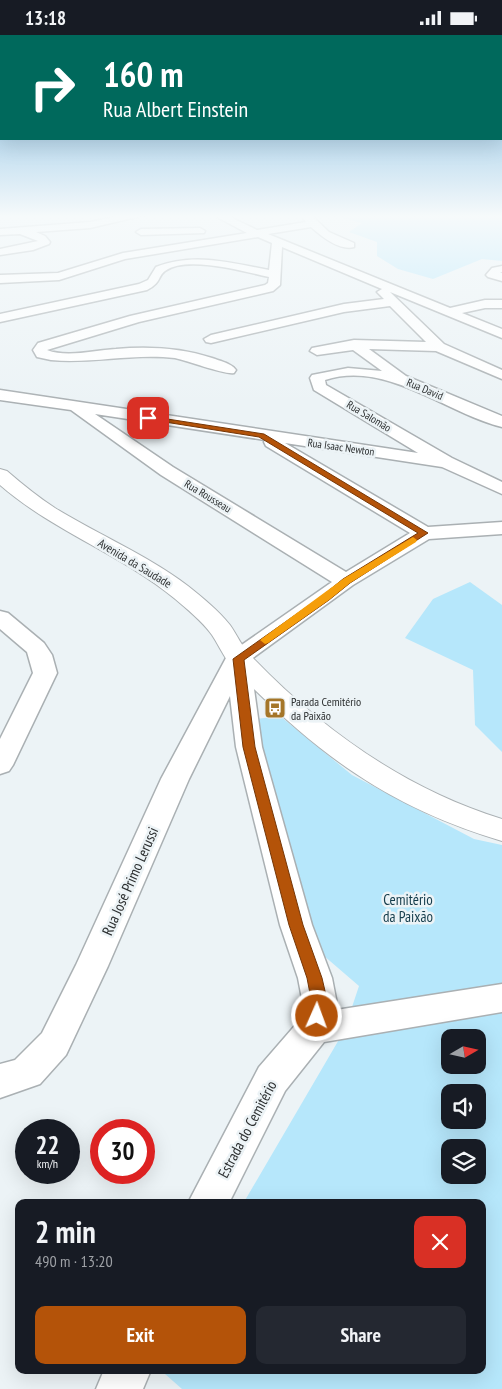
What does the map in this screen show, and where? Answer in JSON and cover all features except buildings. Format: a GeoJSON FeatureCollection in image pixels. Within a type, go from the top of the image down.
{"type":"FeatureCollection","features":[{"type":"Feature","properties":{"kind":"main road","name":"Avenida da Saudade"},"geometry":{"type":"LineString","coordinates":[[0,475],[54,516],[150,569],[182,592],[218,626],[238,659],[287,706],[366,769],[424,803],[502,830]]}},
{"type":"Feature","properties":{"kind":"street"},"geometry":{"type":"LineString","coordinates":[[0,279],[16,278]]}},
{"type":"Feature","properties":{"kind":"street"},"geometry":{"type":"LineString","coordinates":[[0,318],[143,287],[153,282],[155,278]]}},
{"type":"Feature","properties":{"kind":"street"},"geometry":{"type":"LineString","coordinates":[[229,370],[188,357],[138,353],[66,357],[42,353],[40,350],[43,346],[135,319],[269,288],[274,285],[275,278]]}},
{"type":"Feature","properties":{"kind":"street"},"geometry":{"type":"LineString","coordinates":[[367,278],[439,347],[502,375]]}},
{"type":"Feature","properties":{"kind":"street"},"geometry":{"type":"LineString","coordinates":[[367,278],[502,333]]}},
{"type":"Feature","properties":{"kind":"street"},"geometry":{"type":"LineString","coordinates":[[477,293],[502,303]]}},
{"type":"Feature","properties":{"kind":"street"},"geometry":{"type":"LineString","coordinates":[[18,301],[73,302]]}},
{"type":"Feature","properties":{"kind":"street"},"geometry":{"type":"LineString","coordinates":[[211,339],[344,308],[394,303]]}},
{"type":"Feature","properties":{"kind":"street"},"geometry":{"type":"LineString","coordinates":[[449,311],[485,304],[502,303]]}},
{"type":"Feature","properties":{"kind":"street"},"geometry":{"type":"LineString","coordinates":[[317,351],[354,344],[439,347]]}},
{"type":"Feature","properties":{"kind":"street","name":"Rua David"},"geometry":{"type":"LineString","coordinates":[[354,344],[401,379],[502,422]]}},
{"type":"Feature","properties":{"kind":"street","name":"Rua Salomão"},"geometry":{"type":"LineString","coordinates":[[401,379],[344,371],[329,373],[317,378],[319,387],[446,462],[502,489]]}},
{"type":"Feature","properties":{"kind":"street","name":"Rua Isaac Newton"},"geometry":{"type":"LineString","coordinates":[[0,395],[446,462]]}},
{"type":"Feature","properties":{"kind":"street","name":"Rua Rousseau"},"geometry":{"type":"LineString","coordinates":[[73,406],[167,471],[346,581]]}},
{"type":"Feature","properties":{"kind":"street"},"geometry":{"type":"LineString","coordinates":[[261,435],[424,533]]}},
{"type":"Feature","properties":{"kind":"street"},"geometry":{"type":"LineString","coordinates":[[238,659],[326,598],[346,581],[424,533],[502,528]]}},
{"type":"Feature","properties":{"kind":"street"},"geometry":{"type":"LineString","coordinates":[[0,617],[40,651],[45,660],[45,673],[0,765]]}},
{"type":"Feature","properties":{"kind":"street","name":"Estrada do Cemitério"},"geometry":{"type":"LineString","coordinates":[[210,1199],[272,1079],[314,1029],[320,1004],[314,978],[296,925],[249,747],[238,659]]}},
{"type":"Feature","properties":{"kind":"street","name":"Rua José Primo Lerussi"},"geometry":{"type":"LineString","coordinates":[[0,1081],[27,1072],[54,1043],[92,966],[174,779],[238,659]]}},
{"type":"Feature","properties":{"kind":"street"},"geometry":{"type":"LineString","coordinates":[[314,1029],[502,998]]}},
{"type":"Feature","properties":{"kind":"street"},"geometry":{"type":"LineString","coordinates":[[119,1389],[126,1374]]}},
{"type":"Feature","properties":{"kind":"green space"},"geometry":{"type":"Polygon","coordinates":[[[470,582],[502,605],[502,752],[475,725],[473,670],[405,638],[433,599],[470,582]]]}},
{"type":"Feature","properties":{"kind":"green space","name":"Cemitério da Paixão"},"geometry":{"type":"Polygon","coordinates":[[[280,716],[352,775],[474,839],[502,845],[502,1389],[182,1389],[165,1374],[486,1374],[486,1199],[246,1199],[344,1031],[359,986],[316,949],[279,818],[256,719],[280,716]]]}},
{"type":"Feature","properties":{"kind":"slow traffic"},"geometry":{"type":"LineString","coordinates":[[265,640],[326,598],[346,581],[413,540]]}},
{"type":"Feature","properties":{"kind":"place","name":"Parada Cemitério da Paixão"},"geometry":{"type":"Point","coordinates":[275,708]}},
{"type":"Feature","properties":{"kind":"route"},"geometry":{"type":"LineString","coordinates":[[148,418],[261,435],[424,533],[346,581],[326,598],[238,659],[249,747],[296,925],[314,978],[320,1004],[317,1016]]}}]}
